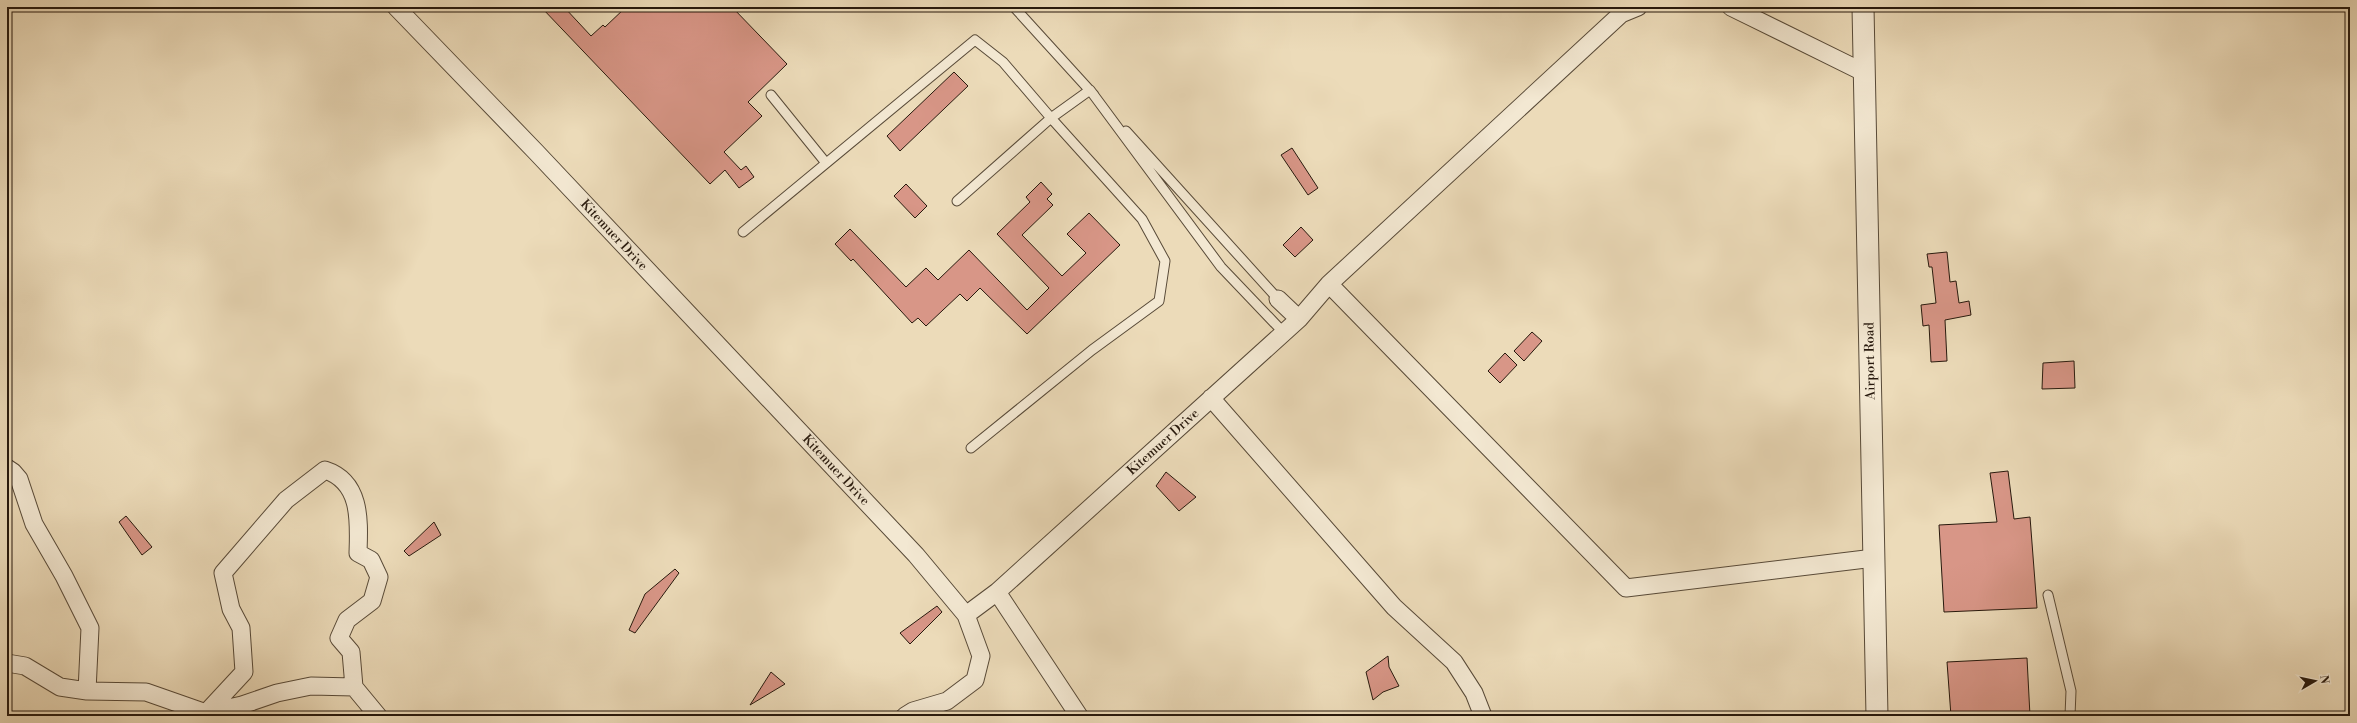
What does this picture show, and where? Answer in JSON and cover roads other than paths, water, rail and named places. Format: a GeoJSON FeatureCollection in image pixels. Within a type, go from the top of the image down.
{"type":"FeatureCollection","features":[{"type":"Feature","properties":{"kind":"street","name":"Kitemuer Drive"},"geometry":{"type":"LineString","coordinates":[[396,7],[536,152],[911,549],[966,615],[997,592],[1299,319],[1329,284],[1621,14],[1634,8]]}},
{"type":"Feature","properties":{"kind":"street"},"geometry":{"type":"LineString","coordinates":[[1732,7],[1865,73]]}},
{"type":"Feature","properties":{"kind":"street","name":"Airport Road"},"geometry":{"type":"LineString","coordinates":[[1863,7],[1877,716]]}},
{"type":"Feature","properties":{"kind":"street"},"geometry":{"type":"LineString","coordinates":[[1329,284],[1626,588],[1874,558]]}},
{"type":"Feature","properties":{"kind":"street"},"geometry":{"type":"LineString","coordinates":[[1278,299],[1299,319]]}},
{"type":"Feature","properties":{"kind":"street"},"geometry":{"type":"LineString","coordinates":[[1210,398],[1394,607],[1454,662],[1474,693],[1484,716]]}},
{"type":"Feature","properties":{"kind":"street"},"geometry":{"type":"LineString","coordinates":[[7,468],[19,479],[34,524],[64,576],[90,628],[87,691]]}},
{"type":"Feature","properties":{"kind":"street"},"geometry":{"type":"LineString","coordinates":[[206,714],[244,672],[241,628],[231,609],[224,573],[286,500],[325,470],[332,472],[347,486],[357,502],[359,514],[358,553],[370,560],[378,577],[372,601],[347,620],[339,638],[350,652],[354,687],[378,716]]}},
{"type":"Feature","properties":{"kind":"street"},"geometry":{"type":"LineString","coordinates":[[997,592],[1079,716]]}},
{"type":"Feature","properties":{"kind":"street"},"geometry":{"type":"LineString","coordinates":[[905,716],[913,711],[947,701],[975,680],[981,656],[966,615]]}},
{"type":"Feature","properties":{"kind":"street"},"geometry":{"type":"LineString","coordinates":[[7,663],[24,666],[60,687],[87,691],[146,692],[206,714],[242,705],[277,693],[311,686],[354,687]]}},
{"type":"Feature","properties":{"kind":"lane"},"geometry":{"type":"LineString","coordinates":[[1014,7],[1278,299]]}},
{"type":"Feature","properties":{"kind":"lane"},"geometry":{"type":"LineString","coordinates":[[743,232],[975,40],[1003,62],[1142,219],[1165,261],[1159,301],[1092,350],[971,448]]}},
{"type":"Feature","properties":{"kind":"lane"},"geometry":{"type":"LineString","coordinates":[[957,201],[1051,118],[1090,90]]}},
{"type":"Feature","properties":{"kind":"lane"},"geometry":{"type":"LineString","coordinates":[[1090,90],[1221,266],[1284,332]]}},
{"type":"Feature","properties":{"kind":"lane"},"geometry":{"type":"LineString","coordinates":[[771,95],[826,163]]}},
{"type":"Feature","properties":{"kind":"lane"},"geometry":{"type":"LineString","coordinates":[[2048,594],[2071,691],[2070,716]]}}]}
